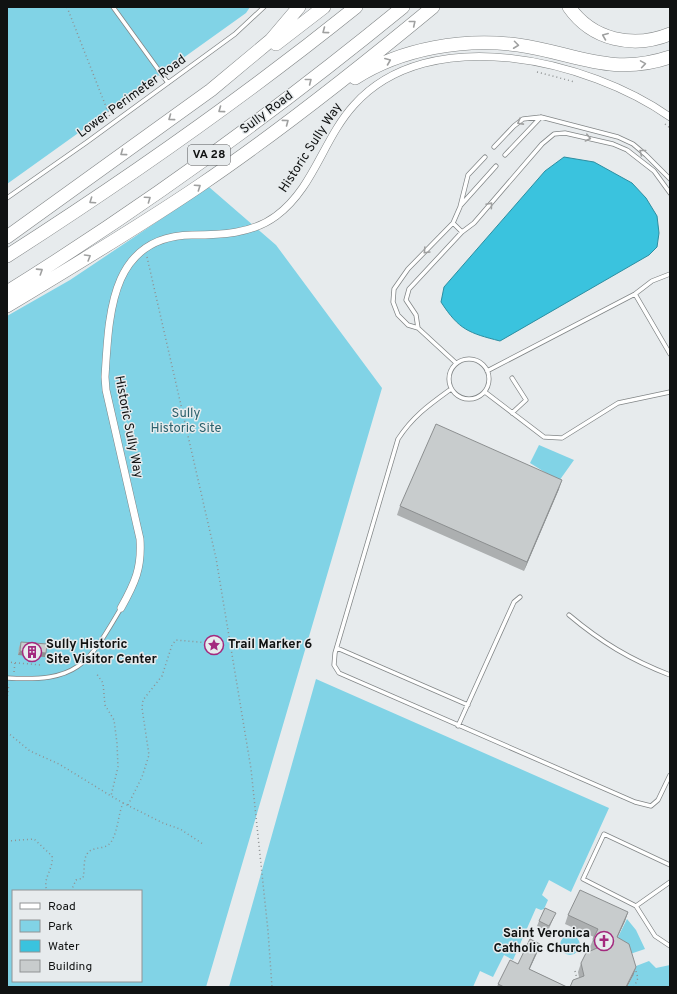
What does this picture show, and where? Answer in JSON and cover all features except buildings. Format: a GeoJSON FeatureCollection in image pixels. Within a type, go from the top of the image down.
{"type":"FeatureCollection","features":[{"type":"Feature","properties":{"kind":"highway"},"geometry":{"type":"LineString","coordinates":[[211,90],[271,40],[299,7]]}},
{"type":"Feature","properties":{"kind":"highway"},"geometry":{"type":"LineString","coordinates":[[7,238],[242,69],[324,7]]}},
{"type":"Feature","properties":{"kind":"highway","name":"VA 28"},"geometry":{"type":"LineString","coordinates":[[7,256],[101,195],[182,138],[356,7]]}},
{"type":"Feature","properties":{"kind":"highway","name":"Sully Road"},"geometry":{"type":"LineString","coordinates":[[7,292],[133,210],[217,150],[295,92],[403,7]]}},
{"type":"Feature","properties":{"kind":"highway"},"geometry":{"type":"LineString","coordinates":[[7,306],[185,196],[305,108],[433,7]]}},
{"type":"Feature","properties":{"kind":"highway"},"geometry":{"type":"LineString","coordinates":[[569,7],[585,24],[601,35],[610,38],[642,41],[670,34]]}},
{"type":"Feature","properties":{"kind":"highway"},"geometry":{"type":"LineString","coordinates":[[305,108],[382,63],[408,54],[438,47],[482,43],[519,45],[611,66],[637,65],[670,57]]}},
{"type":"Feature","properties":{"kind":"street","name":"Historic Sully Way"},"geometry":{"type":"LineString","coordinates":[[121,608],[138,575],[141,557],[140,539],[104,377],[114,298],[125,268],[144,248],[166,238],[227,234],[251,228],[270,220],[285,208],[300,191],[345,115],[359,98],[379,83],[395,74],[410,67],[428,62],[481,56],[521,59],[606,82],[634,94],[670,117]]}},
{"type":"Feature","properties":{"kind":"lane"},"geometry":{"type":"LineString","coordinates":[[113,7],[168,83]]}},
{"type":"Feature","properties":{"kind":"lane","name":"Lower Perimeter Road"},"geometry":{"type":"LineString","coordinates":[[7,198],[113,124],[235,34],[264,7]]}},
{"type":"Feature","properties":{"kind":"lane"},"geometry":{"type":"LineString","coordinates":[[505,155],[541,117]]}},
{"type":"Feature","properties":{"kind":"lane"},"geometry":{"type":"LineString","coordinates":[[494,147],[514,126],[523,119],[541,117],[618,138],[633,144],[646,154],[670,179]]}},
{"type":"Feature","properties":{"kind":"lane"},"geometry":{"type":"LineString","coordinates":[[418,328],[416,315],[406,300],[409,289],[462,232],[474,224],[542,144],[554,134],[565,133],[613,144],[627,150],[654,171],[670,193]]}},
{"type":"Feature","properties":{"kind":"lane"},"geometry":{"type":"LineString","coordinates":[[456,363],[418,328],[408,325],[398,314],[393,302],[394,289],[408,269],[453,223],[460,207],[468,175],[485,157]]}},
{"type":"Feature","properties":{"kind":"lane"},"geometry":{"type":"LineString","coordinates":[[460,207],[496,166]]}},
{"type":"Feature","properties":{"kind":"lane"},"geometry":{"type":"LineString","coordinates":[[453,223],[462,232]]}},
{"type":"Feature","properties":{"kind":"lane"},"geometry":{"type":"LineString","coordinates":[[487,371],[636,294],[652,281],[670,274]]}},
{"type":"Feature","properties":{"kind":"lane"},"geometry":{"type":"LineString","coordinates":[[636,294],[670,354]]}},
{"type":"Feature","properties":{"kind":"lane"},"geometry":{"type":"LineString","coordinates":[[468,359],[474,360],[484,366],[487,371],[489,382],[485,392],[480,396],[468,400],[455,395],[451,389],[448,378],[452,367],[456,363],[468,359]]}},
{"type":"Feature","properties":{"kind":"lane"},"geometry":{"type":"LineString","coordinates":[[512,378],[526,400],[512,413]]}},
{"type":"Feature","properties":{"kind":"lane"},"geometry":{"type":"LineString","coordinates":[[451,389],[417,414],[408,423],[398,439],[336,648],[334,665],[339,673],[635,802],[651,806],[658,800],[670,775]]}},
{"type":"Feature","properties":{"kind":"lane"},"geometry":{"type":"LineString","coordinates":[[485,392],[544,437],[562,438],[618,403],[670,392]]}},
{"type":"Feature","properties":{"kind":"lane"},"geometry":{"type":"LineString","coordinates":[[458,726],[514,602],[520,597]]}},
{"type":"Feature","properties":{"kind":"lane"},"geometry":{"type":"LineString","coordinates":[[7,678],[49,678],[71,672],[85,662],[100,643],[121,608]]}},
{"type":"Feature","properties":{"kind":"lane"},"geometry":{"type":"LineString","coordinates":[[569,615],[613,648],[644,665],[670,675]]}},
{"type":"Feature","properties":{"kind":"lane"},"geometry":{"type":"LineString","coordinates":[[336,648],[468,705]]}},
{"type":"Feature","properties":{"kind":"lane"},"geometry":{"type":"LineString","coordinates":[[670,865],[604,834],[583,879],[636,906],[655,936],[670,946]]}},
{"type":"Feature","properties":{"kind":"lane"},"geometry":{"type":"LineString","coordinates":[[636,906],[670,882]]}},
{"type":"Feature","properties":{"kind":"path"},"geometry":{"type":"LineString","coordinates":[[67,7],[113,124]]}},
{"type":"Feature","properties":{"kind":"path"},"geometry":{"type":"LineString","coordinates":[[530,70],[579,83]]}},
{"type":"Feature","properties":{"kind":"path"},"geometry":{"type":"LineString","coordinates":[[661,121],[670,128]]}},
{"type":"Feature","properties":{"kind":"path"},"geometry":{"type":"LineString","coordinates":[[144,248],[216,558],[251,769],[268,931],[272,987]]}},
{"type":"Feature","properties":{"kind":"path"},"geometry":{"type":"LineString","coordinates":[[128,806],[142,777],[149,755],[142,708],[143,700],[162,676],[172,645],[176,640],[209,643]]}},
{"type":"Feature","properties":{"kind":"path"},"geometry":{"type":"LineString","coordinates":[[7,662],[41,665]]}},
{"type":"Feature","properties":{"kind":"path"},"geometry":{"type":"LineString","coordinates":[[96,673],[102,683],[104,705],[114,720],[117,743],[118,767],[111,796]]}},
{"type":"Feature","properties":{"kind":"path"},"geometry":{"type":"LineString","coordinates":[[7,700],[9,690]]}},
{"type":"Feature","properties":{"kind":"path"},"geometry":{"type":"LineString","coordinates":[[7,732],[30,751],[59,764],[128,806],[162,823],[180,829],[203,844]]}},
{"type":"Feature","properties":{"kind":"path"},"geometry":{"type":"LineString","coordinates":[[71,890],[76,880],[84,878],[87,854],[91,850],[106,847],[110,842],[114,835],[123,803]]}},
{"type":"Feature","properties":{"kind":"path"},"geometry":{"type":"LineString","coordinates":[[7,841],[34,839],[52,856],[52,867],[48,873],[45,886],[47,890]]}},
{"type":"Feature","properties":{"kind":"path"},"geometry":{"type":"LineString","coordinates":[[634,966],[638,978],[634,987]]}},
{"type":"Feature","properties":{"kind":"path"},"geometry":{"type":"LineString","coordinates":[[575,971],[579,985]]}},
{"type":"Feature","properties":{"kind":"green space"},"geometry":{"type":"Polygon","coordinates":[[[7,7],[250,7],[246,13],[7,184],[7,7]]]}},
{"type":"Feature","properties":{"kind":"green space","name":"Sully Historic Site"},"geometry":{"type":"Polygon","coordinates":[[[209,187],[276,245],[382,388],[206,987],[7,987],[7,316],[70,280],[209,187]]]}},
{"type":"Feature","properties":{"kind":"green space"},"geometry":{"type":"Polygon","coordinates":[[[539,445],[574,460],[559,481],[530,463],[539,445]]]}},
{"type":"Feature","properties":{"kind":"green space"},"geometry":{"type":"Polygon","coordinates":[[[316,679],[609,808],[571,892],[549,880],[542,895],[548,900],[544,909],[541,910],[536,908],[513,960],[504,955],[493,977],[480,971],[473,987],[229,987],[316,679]]]}},
{"type":"Feature","properties":{"kind":"green space"},"geometry":{"type":"Polygon","coordinates":[[[627,919],[636,930],[645,949],[627,955],[614,945],[627,919]]]}},
{"type":"Feature","properties":{"kind":"green space"},"geometry":{"type":"Polygon","coordinates":[[[570,935],[577,938],[580,945],[577,952],[570,955],[563,952],[560,945],[563,938],[570,935]]]}},
{"type":"Feature","properties":{"kind":"green space"},"geometry":{"type":"Polygon","coordinates":[[[649,961],[656,968],[670,965],[670,987],[627,987],[633,976],[631,968],[649,961]]]}},
{"type":"Feature","properties":{"kind":"water"},"geometry":{"type":"Polygon","coordinates":[[[564,157],[594,162],[632,183],[646,198],[657,216],[659,233],[657,247],[649,255],[500,341],[472,333],[459,325],[453,319],[441,302],[444,287],[545,171],[564,157]]]}},
{"type":"Feature","properties":{"kind":"place","name":"Trail Marker 6"},"geometry":{"type":"Point","coordinates":[214,645]}},
{"type":"Feature","properties":{"kind":"place","name":"Sully Historic Site Visitor Center"},"geometry":{"type":"Point","coordinates":[32,652]}},
{"type":"Feature","properties":{"kind":"place","name":"Saint Veronica Catholic Church"},"geometry":{"type":"Point","coordinates":[604,941]}}]}
